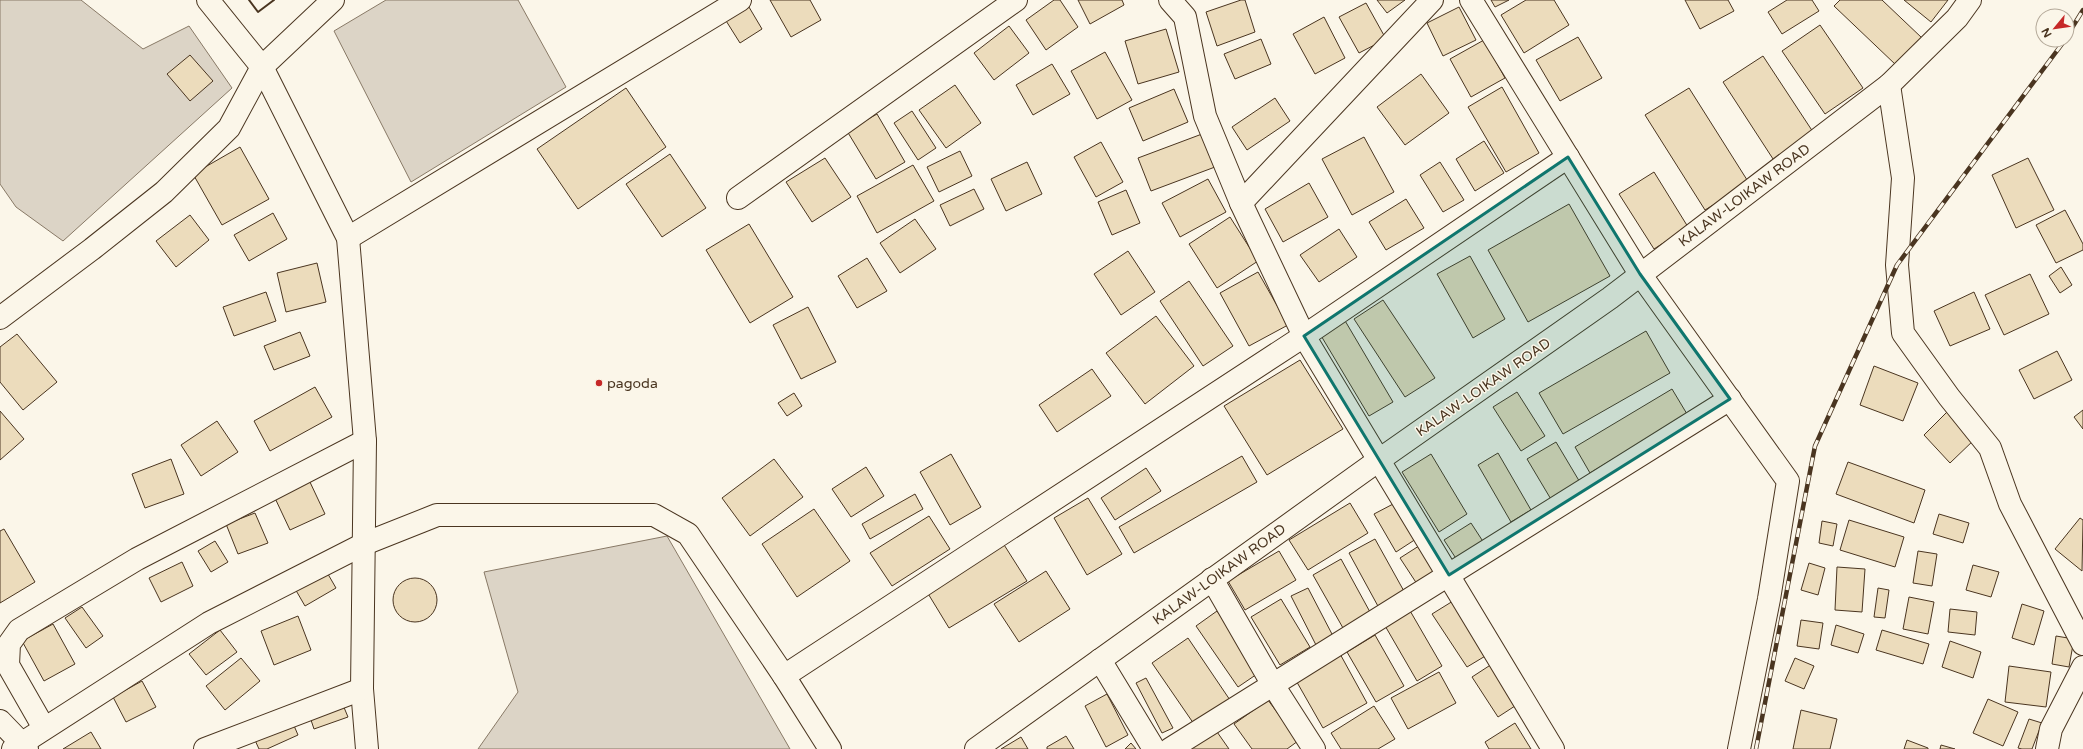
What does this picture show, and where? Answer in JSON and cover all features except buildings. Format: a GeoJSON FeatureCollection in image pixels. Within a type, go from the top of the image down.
{"type":"FeatureCollection","features":[{"type":"Feature","properties":{"kind":"street"},"geometry":{"type":"LineString","coordinates":[[208,0],[262,67],[348,238],[364,441],[362,689],[367,749]]}},
{"type":"Feature","properties":{"kind":"street"},"geometry":{"type":"LineString","coordinates":[[0,318],[92,249],[164,192],[229,128],[262,67],[333,0]]}},
{"type":"Feature","properties":{"kind":"street"},"geometry":{"type":"LineString","coordinates":[[348,238],[740,0]]}},
{"type":"Feature","properties":{"kind":"street"},"geometry":{"type":"LineString","coordinates":[[738,198],[1016,0]]}},
{"type":"Feature","properties":{"kind":"street"},"geometry":{"type":"LineString","coordinates":[[1170,0],[1185,17],[1205,116],[1242,203],[1304,336],[1553,749]]}},
{"type":"Feature","properties":{"kind":"street"},"geometry":{"type":"LineString","coordinates":[[1242,203],[1432,0]]}},
{"type":"Feature","properties":{"kind":"street"},"geometry":{"type":"LineString","coordinates":[[1471,0],[1640,274],[1788,481],[1769,600],[1739,749]]}},
{"type":"Feature","properties":{"kind":"street","name":"KALAW-LOIKAW ROAD"},"geometry":{"type":"LineString","coordinates":[[976,749],[1640,274],[1889,85],[1957,18],[1970,0]]}},
{"type":"Feature","properties":{"kind":"street"},"geometry":{"type":"LineString","coordinates":[[1889,85],[1903,178],[1897,265],[1903,333],[1949,397],[1990,448],[2010,504],[2083,644]]}},
{"type":"Feature","properties":{"kind":"street"},"geometry":{"type":"LineString","coordinates":[[784,676],[1304,336],[1568,157]]}},
{"type":"Feature","properties":{"kind":"street"},"geometry":{"type":"LineString","coordinates":[[1170,749],[1730,399]]}},
{"type":"Feature","properties":{"kind":"street"},"geometry":{"type":"LineString","coordinates":[[44,728],[8,665],[9,644],[19,630],[137,559],[364,441]]}},
{"type":"Feature","properties":{"kind":"street"},"geometry":{"type":"LineString","coordinates":[[0,721],[21,747],[44,728],[209,622],[364,544],[437,515],[654,515],[688,534],[784,676],[830,749]]}},
{"type":"Feature","properties":{"kind":"street"},"geometry":{"type":"LineString","coordinates":[[1212,579],[1273,685],[1314,749]]}},
{"type":"Feature","properties":{"kind":"street"},"geometry":{"type":"LineString","coordinates":[[1100,660],[1154,749]]}},
{"type":"Feature","properties":{"kind":"street"},"geometry":{"type":"LineString","coordinates":[[2047,749],[2051,729],[2081,676]]}},
{"type":"Feature","properties":{"kind":"street"},"geometry":{"type":"LineString","coordinates":[[205,749],[362,689]]}},
{"type":"Feature","properties":{"kind":"highlighted area"},"geometry":{"type":"Polygon","coordinates":[[[1568,157],[1640,274],[1730,399],[1449,575],[1304,336],[1568,157]]]}},
{"type":"Feature","properties":{"kind":"shaded area"},"geometry":{"type":"Polygon","coordinates":[[[0,0],[81,0],[143,49],[189,26],[232,88],[63,241],[16,207],[0,184],[0,0]]]}},
{"type":"Feature","properties":{"kind":"shaded area"},"geometry":{"type":"Polygon","coordinates":[[[386,0],[518,0],[566,87],[411,182],[334,31],[386,0]]]}},
{"type":"Feature","properties":{"kind":"shaded area"},"geometry":{"type":"Polygon","coordinates":[[[667,536],[790,749],[478,749],[518,692],[484,572],[667,536]]]}},
{"type":"Feature","properties":{"kind":"railway"},"geometry":{"type":"LineString","coordinates":[[2075,23],[2083,10]]}},
{"type":"Feature","properties":{"kind":"railway"},"geometry":{"type":"LineString","coordinates":[[1756,749],[1815,446],[1897,265],[2059,48]]}},
{"type":"Feature","properties":{"kind":"wall"},"geometry":{"type":"LineString","coordinates":[[249,0],[258,12],[274,0]]}},
{"type":"Feature","properties":{"kind":"place","name":"pagoda"},"geometry":{"type":"Point","coordinates":[599,383]}}]}
